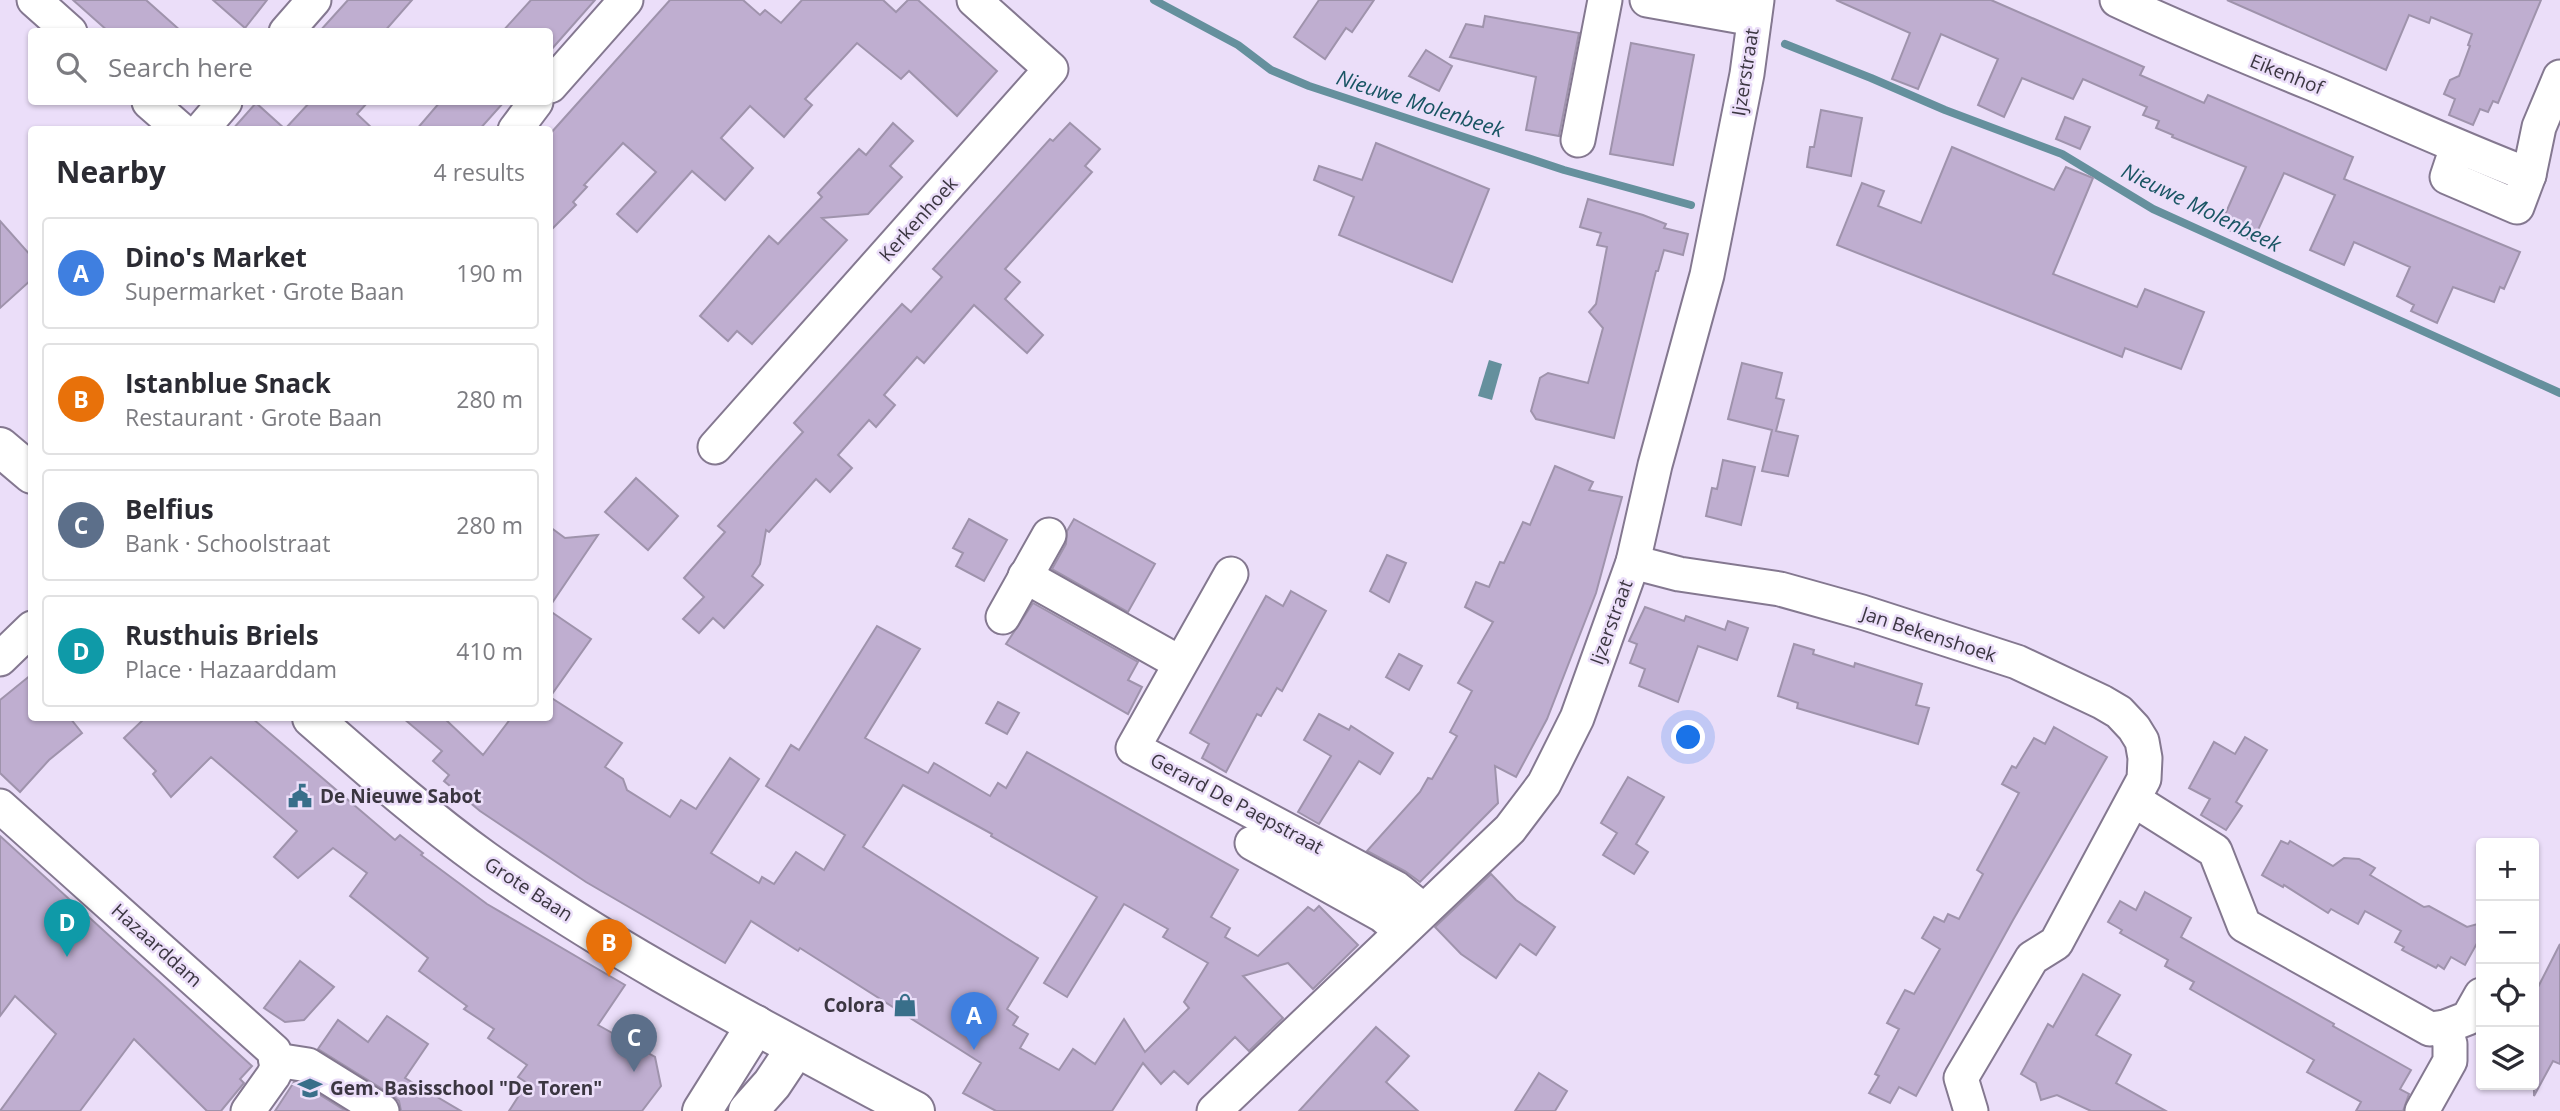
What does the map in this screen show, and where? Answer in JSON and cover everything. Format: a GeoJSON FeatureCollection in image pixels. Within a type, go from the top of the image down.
{"type":"FeatureCollection","features":[{"type":"Feature","properties":{"kind":"main road"},"geometry":{"type":"LineString","coordinates":[[0,447],[28,471]]}},
{"type":"Feature","properties":{"kind":"main road","name":"Grote Baan"},"geometry":{"type":"LineString","coordinates":[[316,721],[483,859],[638,958],[796,1048],[915,1111]]}},
{"type":"Feature","properties":{"kind":"main road"},"geometry":{"type":"LineString","coordinates":[[702,1111],[756,1025]]}},
{"type":"Feature","properties":{"kind":"main road"},"geometry":{"type":"LineString","coordinates":[[748,1111],[772,1084],[796,1048]]}},
{"type":"Feature","properties":{"kind":"street"},"geometry":{"type":"LineString","coordinates":[[34,0],[66,28]]}},
{"type":"Feature","properties":{"kind":"street"},"geometry":{"type":"LineString","coordinates":[[290,28],[314,0]]}},
{"type":"Feature","properties":{"kind":"street"},"geometry":{"type":"LineString","coordinates":[[553,83],[626,0]]}},
{"type":"Feature","properties":{"kind":"street","name":"Kerkenhoek"},"geometry":{"type":"LineString","coordinates":[[715,447],[1051,69],[974,0]]}},
{"type":"Feature","properties":{"kind":"street"},"geometry":{"type":"LineString","coordinates":[[1578,140],[1605,0]]}},
{"type":"Feature","properties":{"kind":"street"},"geometry":{"type":"LineString","coordinates":[[1647,0],[1755,9]]}},
{"type":"Feature","properties":{"kind":"street","name":"Eikenhof"},"geometry":{"type":"LineString","coordinates":[[2117,0],[2202,40],[2529,175],[2539,127],[2560,77]]}},
{"type":"Feature","properties":{"kind":"street","name":"Ijzerstraat"},"geometry":{"type":"LineString","coordinates":[[1214,1111],[1510,829],[1544,784],[1577,718],[1633,562],[1653,475],[1707,275],[1747,74],[1755,9]]}},
{"type":"Feature","properties":{"kind":"street"},"geometry":{"type":"LineString","coordinates":[[152,105],[176,126]]}},
{"type":"Feature","properties":{"kind":"street"},"geometry":{"type":"LineString","coordinates":[[204,126],[222,105]]}},
{"type":"Feature","properties":{"kind":"street"},"geometry":{"type":"LineString","coordinates":[[519,126],[534,105]]}},
{"type":"Feature","properties":{"kind":"street"},"geometry":{"type":"LineString","coordinates":[[1003,617],[1049,535]]}},
{"type":"Feature","properties":{"kind":"street","name":"Jan Bekenshoek"},"geometry":{"type":"LineString","coordinates":[[1633,562],[1679,574],[1780,589],[1862,612],[2017,662],[2119,712],[2142,741],[2146,758],[2144,779],[2134,800],[2056,943],[2032,958],[1961,1077],[1970,1111]]}},
{"type":"Feature","properties":{"kind":"street","name":"Gerard De Paepstraat"},"geometry":{"type":"LineString","coordinates":[[1231,574],[1133,748],[1396,888],[1412,920]]}},
{"type":"Feature","properties":{"kind":"street"},"geometry":{"type":"LineString","coordinates":[[1026,576],[1180,663]]}},
{"type":"Feature","properties":{"kind":"street"},"geometry":{"type":"LineString","coordinates":[[0,659],[28,632]]}},
{"type":"Feature","properties":{"kind":"street"},"geometry":{"type":"LineString","coordinates":[[2134,800],[2215,851],[2244,925],[2430,1029],[2445,1027],[2468,1018],[2476,1004]]}},
{"type":"Feature","properties":{"kind":"street","name":"Hazaarddam"},"geometry":{"type":"LineString","coordinates":[[0,806],[267,1044],[274,1051],[276,1060]]}},
{"type":"Feature","properties":{"kind":"street"},"geometry":{"type":"LineString","coordinates":[[1252,843],[1382,915],[1412,920]]}},
{"type":"Feature","properties":{"kind":"street"},"geometry":{"type":"LineString","coordinates":[[2422,1111],[2450,1061],[2450,1044],[2445,1027]]}},
{"type":"Feature","properties":{"kind":"street"},"geometry":{"type":"LineString","coordinates":[[248,1111],[273,1076],[276,1060],[308,1065],[382,1111]]}},
{"type":"Feature","properties":{"kind":"water"},"geometry":{"type":"Polygon","coordinates":[[[1489,360],[1502,364],[1492,400],[1478,396],[1489,360]]]}},
{"type":"Feature","properties":{"kind":"building"},"geometry":{"type":"Polygon","coordinates":[[[73,0],[146,0],[178,28],[104,28],[73,0]]]}},
{"type":"Feature","properties":{"kind":"building"},"geometry":{"type":"Polygon","coordinates":[[[213,0],[267,0],[245,28],[213,0]]]}},
{"type":"Feature","properties":{"kind":"building"},"geometry":{"type":"Polygon","coordinates":[[[348,0],[412,0],[388,28],[323,28],[348,0]]]}},
{"type":"Feature","properties":{"kind":"building"},"geometry":{"type":"Polygon","coordinates":[[[531,0],[595,0],[553,48],[553,28],[506,28],[531,0]]]}},
{"type":"Feature","properties":{"kind":"building"},"geometry":{"type":"Polygon","coordinates":[[[670,0],[743,0],[760,15],[765,10],[781,23],[802,0],[883,0],[896,12],[908,0],[918,0],[997,71],[957,116],[909,71],[901,79],[857,43],[805,99],[812,105],[784,137],[750,106],[721,138],[753,168],[725,200],[692,171],[637,232],[617,214],[656,172],[623,143],[584,185],[587,187],[573,202],[576,205],[553,228],[553,131],[670,0]]]}},
{"type":"Feature","properties":{"kind":"building"},"geometry":{"type":"Polygon","coordinates":[[[1319,0],[1374,0],[1352,32],[1346,28],[1325,59],[1294,37],[1319,0]]]}},
{"type":"Feature","properties":{"kind":"building"},"geometry":{"type":"Polygon","coordinates":[[[1836,0],[1991,0],[2144,67],[2140,75],[2204,103],[2208,95],[2353,157],[2344,179],[2520,252],[2504,289],[2500,287],[2494,302],[2453,287],[2437,323],[2411,311],[2414,305],[2397,296],[2410,267],[2354,242],[2344,265],[2310,250],[2335,195],[2284,173],[2253,241],[2220,226],[2246,167],[2156,128],[2159,121],[2143,115],[2147,107],[2083,79],[2073,99],[2022,78],[2004,117],[1978,105],[1998,59],[1941,34],[1918,89],[1892,79],[1910,33],[1836,0]]]}},
{"type":"Feature","properties":{"kind":"building"},"geometry":{"type":"Polygon","coordinates":[[[2227,0],[2541,0],[2498,103],[2493,101],[2488,112],[2480,109],[2473,125],[2449,115],[2455,99],[2444,94],[2450,80],[2459,76],[2472,34],[2431,17],[2429,23],[2409,15],[2386,70],[2227,0]]]}},
{"type":"Feature","properties":{"kind":"building"},"geometry":{"type":"Polygon","coordinates":[[[1485,16],[1579,33],[1559,136],[1526,130],[1536,77],[1450,57],[1466,24],[1483,27],[1485,16]]]}},
{"type":"Feature","properties":{"kind":"building"},"geometry":{"type":"Polygon","coordinates":[[[1631,43],[1694,55],[1673,165],[1610,154],[1631,43]]]}},
{"type":"Feature","properties":{"kind":"building"},"geometry":{"type":"Polygon","coordinates":[[[1426,50],[1452,66],[1439,91],[1409,76],[1426,50]]]}},
{"type":"Feature","properties":{"kind":"building"},"geometry":{"type":"Polygon","coordinates":[[[254,105],[258,105],[282,126],[236,126],[254,105]]]}},
{"type":"Feature","properties":{"kind":"building"},"geometry":{"type":"Polygon","coordinates":[[[307,105],[365,105],[357,114],[370,126],[288,126],[307,105]]]}},
{"type":"Feature","properties":{"kind":"building"},"geometry":{"type":"Polygon","coordinates":[[[437,105],[501,105],[483,126],[419,126],[437,105]]]}},
{"type":"Feature","properties":{"kind":"building"},"geometry":{"type":"Polygon","coordinates":[[[1821,110],[1862,118],[1851,176],[1807,167],[1821,110]]]}},
{"type":"Feature","properties":{"kind":"building"},"geometry":{"type":"Polygon","coordinates":[[[2065,117],[2090,127],[2080,149],[2056,139],[2065,117]]]}},
{"type":"Feature","properties":{"kind":"building"},"geometry":{"type":"Polygon","coordinates":[[[893,123],[913,141],[890,166],[902,177],[868,214],[822,218],[847,240],[752,344],[737,331],[728,341],[700,316],[769,236],[778,244],[822,197],[818,193],[859,149],[866,155],[893,123]]]}},
{"type":"Feature","properties":{"kind":"building"},"geometry":{"type":"Polygon","coordinates":[[[1070,123],[1100,149],[1085,166],[1092,172],[1005,269],[1020,282],[1005,299],[1043,335],[1027,353],[974,305],[924,363],[917,357],[884,395],[895,405],[876,427],[869,420],[838,455],[852,468],[830,492],[816,479],[769,532],[766,530],[760,564],[752,576],[763,585],[724,628],[713,618],[699,633],[683,619],[704,597],[684,578],[725,532],[718,526],[803,432],[794,423],[902,304],[911,312],[942,277],[933,269],[1050,139],[1053,141],[1070,123]]]}},
{"type":"Feature","properties":{"kind":"building"},"geometry":{"type":"Polygon","coordinates":[[[1376,143],[1489,189],[1452,282],[1339,235],[1354,197],[1314,180],[1319,166],[1362,180],[1376,143]]]}},
{"type":"Feature","properties":{"kind":"building"},"geometry":{"type":"Polygon","coordinates":[[[1952,147],[2054,190],[2066,167],[2093,178],[2053,274],[2137,307],[2145,289],[2204,312],[2181,369],[2125,348],[2122,357],[1837,245],[1862,183],[1884,191],[1878,206],[1921,223],[1952,147]]]}},
{"type":"Feature","properties":{"kind":"building"},"geometry":{"type":"Polygon","coordinates":[[[1588,199],[1643,215],[1666,224],[1664,228],[1688,234],[1683,255],[1664,250],[1656,271],[1614,438],[1536,419],[1531,411],[1540,378],[1548,373],[1588,383],[1603,328],[1589,312],[1596,304],[1607,247],[1597,245],[1601,233],[1580,227],[1588,199]]]}},
{"type":"Feature","properties":{"kind":"building"},"geometry":{"type":"Polygon","coordinates":[[[0,221],[28,252],[28,283],[0,308],[0,221]]]}},
{"type":"Feature","properties":{"kind":"building"},"geometry":{"type":"Polygon","coordinates":[[[1742,363],[1782,373],[1776,398],[1784,400],[1776,431],[1798,436],[1788,476],[1762,471],[1772,430],[1728,419],[1742,363]]]}},
{"type":"Feature","properties":{"kind":"building"},"geometry":{"type":"Polygon","coordinates":[[[1723,460],[1755,467],[1741,525],[1706,516],[1712,488],[1717,489],[1723,460]]]}},
{"type":"Feature","properties":{"kind":"building"},"geometry":{"type":"Polygon","coordinates":[[[1555,466],[1593,482],[1589,490],[1622,497],[1596,593],[1547,719],[1516,777],[1495,766],[1498,803],[1420,882],[1367,851],[1420,792],[1428,778],[1432,779],[1457,736],[1450,732],[1472,691],[1458,683],[1493,622],[1465,607],[1476,582],[1489,587],[1500,562],[1504,563],[1523,522],[1530,525],[1555,466]]]}},
{"type":"Feature","properties":{"kind":"building"},"geometry":{"type":"Polygon","coordinates":[[[636,478],[678,516],[648,550],[605,512],[636,478]]]}},
{"type":"Feature","properties":{"kind":"building"},"geometry":{"type":"Polygon","coordinates":[[[969,519],[1007,540],[984,581],[956,566],[963,553],[953,548],[969,519]]]}},
{"type":"Feature","properties":{"kind":"building"},"geometry":{"type":"Polygon","coordinates":[[[1074,519],[1155,564],[1128,612],[1052,569],[1066,544],[1067,531],[1074,519]]]}},
{"type":"Feature","properties":{"kind":"building"},"geometry":{"type":"Polygon","coordinates":[[[553,529],[565,538],[598,535],[553,602],[553,529]]]}},
{"type":"Feature","properties":{"kind":"building"},"geometry":{"type":"Polygon","coordinates":[[[1387,555],[1406,563],[1389,602],[1370,591],[1387,555]]]}},
{"type":"Feature","properties":{"kind":"building"},"geometry":{"type":"Polygon","coordinates":[[[1291,591],[1326,611],[1282,691],[1277,688],[1261,716],[1257,714],[1226,772],[1202,758],[1209,744],[1190,733],[1266,596],[1283,606],[1291,591]]]}},
{"type":"Feature","properties":{"kind":"building"},"geometry":{"type":"Polygon","coordinates":[[[1033,603],[1138,662],[1128,680],[1142,687],[1128,714],[1006,644],[1033,603]]]}},
{"type":"Feature","properties":{"kind":"building"},"geometry":{"type":"Polygon","coordinates":[[[1645,607],[1684,621],[1686,616],[1725,630],[1728,621],[1748,628],[1737,660],[1698,646],[1678,702],[1639,686],[1645,669],[1630,663],[1637,644],[1629,641],[1645,607]]]}},
{"type":"Feature","properties":{"kind":"building"},"geometry":{"type":"Polygon","coordinates":[[[553,613],[591,639],[553,693],[553,613]]]}},
{"type":"Feature","properties":{"kind":"building"},"geometry":{"type":"Polygon","coordinates":[[[877,626],[920,649],[865,738],[928,773],[934,763],[990,796],[998,783],[1006,788],[1027,752],[1238,870],[1211,917],[1230,928],[1225,937],[1258,956],[1308,907],[1314,911],[1319,906],[1358,945],[1313,989],[1288,963],[1243,976],[1283,1018],[1249,1051],[1235,1037],[1188,1084],[1174,1071],[1161,1084],[1143,1063],[1112,1111],[996,1111],[963,1093],[981,1063],[800,948],[798,951],[751,921],[725,963],[586,882],[480,811],[444,781],[449,775],[433,761],[442,751],[407,721],[447,721],[483,755],[509,721],[553,721],[553,699],[622,743],[605,767],[623,779],[627,790],[670,817],[681,800],[696,809],[730,758],[759,779],[711,853],[759,883],[762,877],[774,884],[796,852],[824,870],[845,835],[766,786],[791,745],[799,750],[877,626]],[[903,785],[863,847],[1038,958],[1007,1009],[1018,1017],[1013,1025],[1028,1034],[1020,1048],[1059,1070],[1073,1049],[1095,1064],[1124,1019],[1145,1052],[1189,1008],[1184,1002],[1208,963],[1163,937],[1168,929],[1124,904],[1067,997],[1044,983],[1097,897],[991,836],[992,834],[903,785]]]}},
{"type":"Feature","properties":{"kind":"building"},"geometry":{"type":"Polygon","coordinates":[[[1794,644],[1814,650],[1813,654],[1854,667],[1855,663],[1922,684],[1916,705],[1929,708],[1918,744],[1797,708],[1798,703],[1778,696],[1794,644]]]}},
{"type":"Feature","properties":{"kind":"building"},"geometry":{"type":"Polygon","coordinates":[[[1399,654],[1422,666],[1409,690],[1386,677],[1399,654]]]}},
{"type":"Feature","properties":{"kind":"building"},"geometry":{"type":"Polygon","coordinates":[[[28,677],[28,721],[72,721],[82,733],[49,760],[20,792],[0,773],[0,700],[28,677]]]}},
{"type":"Feature","properties":{"kind":"building"},"geometry":{"type":"Polygon","coordinates":[[[998,702],[1019,713],[1007,734],[986,723],[998,702]]]}},
{"type":"Feature","properties":{"kind":"building"},"geometry":{"type":"Polygon","coordinates":[[[1319,714],[1349,730],[1351,726],[1393,753],[1380,774],[1359,761],[1319,824],[1298,812],[1331,756],[1304,740],[1319,714]]]}},
{"type":"Feature","properties":{"kind":"building"},"geometry":{"type":"Polygon","coordinates":[[[142,721],[256,721],[395,840],[400,835],[423,853],[421,855],[487,904],[625,985],[598,1025],[655,1057],[661,1086],[642,1111],[509,1111],[527,1083],[518,1077],[527,1065],[488,1038],[494,1029],[464,1009],[467,1006],[419,971],[428,958],[350,896],[367,873],[333,848],[298,878],[274,857],[297,831],[211,757],[171,797],[153,774],[156,771],[124,738],[142,721]]]}},
{"type":"Feature","properties":{"kind":"building"},"geometry":{"type":"Polygon","coordinates":[[[2054,727],[2107,757],[1916,1096],[1899,1087],[1890,1103],[1869,1093],[1879,1076],[1875,1074],[1899,1029],[1887,1023],[1905,990],[1914,994],[1940,949],[1922,938],[1934,917],[1944,922],[1948,914],[1959,919],[1983,874],[1977,870],[2019,793],[2002,784],[2012,766],[2016,768],[2034,738],[2045,744],[2054,727]]]}},
{"type":"Feature","properties":{"kind":"building"},"geometry":{"type":"Polygon","coordinates":[[[2245,737],[2267,750],[2236,802],[2242,806],[2226,830],[2201,815],[2210,799],[2189,788],[2214,742],[2235,754],[2245,737]]]}},
{"type":"Feature","properties":{"kind":"building"},"geometry":{"type":"Polygon","coordinates":[[[1628,777],[1664,797],[1636,844],[1648,852],[1634,874],[1603,855],[1617,833],[1601,823],[1628,777]]]}},
{"type":"Feature","properties":{"kind":"building"},"geometry":{"type":"Polygon","coordinates":[[[0,836],[252,1066],[240,1079],[244,1083],[221,1111],[207,1111],[134,1039],[80,1111],[0,1111],[56,1034],[15,996],[0,1016],[0,836]]]}},
{"type":"Feature","properties":{"kind":"building"},"geometry":{"type":"Polygon","coordinates":[[[2281,841],[2288,844],[2290,841],[2333,866],[2344,858],[2359,859],[2375,868],[2370,875],[2424,907],[2429,906],[2467,927],[2476,924],[2476,945],[2465,965],[2451,957],[2444,969],[2438,965],[2436,968],[2402,950],[2404,947],[2395,942],[2401,931],[2365,911],[2358,924],[2331,909],[2328,913],[2284,885],[2283,887],[2262,875],[2281,841]]]}},
{"type":"Feature","properties":{"kind":"building"},"geometry":{"type":"Polygon","coordinates":[[[1491,874],[1516,900],[1555,927],[1536,955],[1520,944],[1496,978],[1461,954],[1435,927],[1491,874]]]}},
{"type":"Feature","properties":{"kind":"building"},"geometry":{"type":"Polygon","coordinates":[[[2145,892],[2191,918],[2181,937],[2411,1070],[2400,1089],[2409,1094],[2403,1111],[2356,1111],[2361,1102],[2307,1072],[2314,1060],[2190,989],[2194,982],[2165,966],[2168,960],[2120,933],[2122,930],[2108,922],[2120,901],[2136,910],[2145,892]]]}},
{"type":"Feature","properties":{"kind":"building"},"geometry":{"type":"Polygon","coordinates":[[[2560,944],[2560,1064],[2553,1061],[2539,1087],[2539,1027],[2539,985],[2560,944]]]}},
{"type":"Feature","properties":{"kind":"building"},"geometry":{"type":"Polygon","coordinates":[[[300,961],[334,987],[304,1020],[285,1022],[264,1008],[300,961]]]}},
{"type":"Feature","properties":{"kind":"building"},"geometry":{"type":"Polygon","coordinates":[[[2083,974],[2120,995],[2096,1035],[2131,1055],[2116,1083],[2166,1111],[2091,1111],[2057,1095],[2041,1100],[2036,1083],[2021,1074],[2048,1024],[2053,1027],[2083,974]]]}},
{"type":"Feature","properties":{"kind":"building"},"geometry":{"type":"Polygon","coordinates":[[[387,1016],[428,1044],[405,1078],[461,1111],[401,1111],[399,1101],[392,1095],[318,1049],[338,1020],[368,1042],[387,1016]]]}},
{"type":"Feature","properties":{"kind":"building"},"geometry":{"type":"Polygon","coordinates":[[[1376,1027],[1409,1056],[1386,1082],[1418,1111],[1299,1111],[1376,1027]]]}},
{"type":"Feature","properties":{"kind":"building"},"geometry":{"type":"Polygon","coordinates":[[[1539,1073],[1567,1091],[1555,1111],[1515,1111],[1539,1073]]]}},
{"type":"Feature","properties":{"kind":"building"},"geometry":{"type":"Polygon","coordinates":[[[294,1082],[301,1083],[346,1111],[275,1111],[294,1082]]]}},
{"type":"Feature","properties":{"kind":"waterway","name":"Nieuwe Molenbeek"},"geometry":{"type":"LineString","coordinates":[[1154,0],[1238,45],[1271,70],[1309,86],[1564,170],[1691,205]]}},
{"type":"Feature","properties":{"kind":"waterway","name":"Nieuwe Molenbeek"},"geometry":{"type":"LineString","coordinates":[[1785,44],[1945,110],[2062,154],[2153,209],[2560,393]]}},
{"type":"Feature","properties":{"kind":"place","name":"De Nieuwe Sabot"},"geometry":{"type":"Point","coordinates":[300,796]}},
{"type":"Feature","properties":{"kind":"place","name":"Rusthuis Briels"},"geometry":{"type":"Point","coordinates":[67,957]}},
{"type":"Feature","properties":{"kind":"place","name":"Istanblue Snack"},"geometry":{"type":"Point","coordinates":[609,977]}},
{"type":"Feature","properties":{"kind":"place","name":"Colora"},"geometry":{"type":"Point","coordinates":[905,1005]}},
{"type":"Feature","properties":{"kind":"place","name":"Dino's Market"},"geometry":{"type":"Point","coordinates":[974,1050]}},
{"type":"Feature","properties":{"kind":"place","name":"Belfius"},"geometry":{"type":"Point","coordinates":[634,1072]}},
{"type":"Feature","properties":{"kind":"place","name":"Gem. Basisschool \"De Toren\""},"geometry":{"type":"Point","coordinates":[310,1088]}}]}
